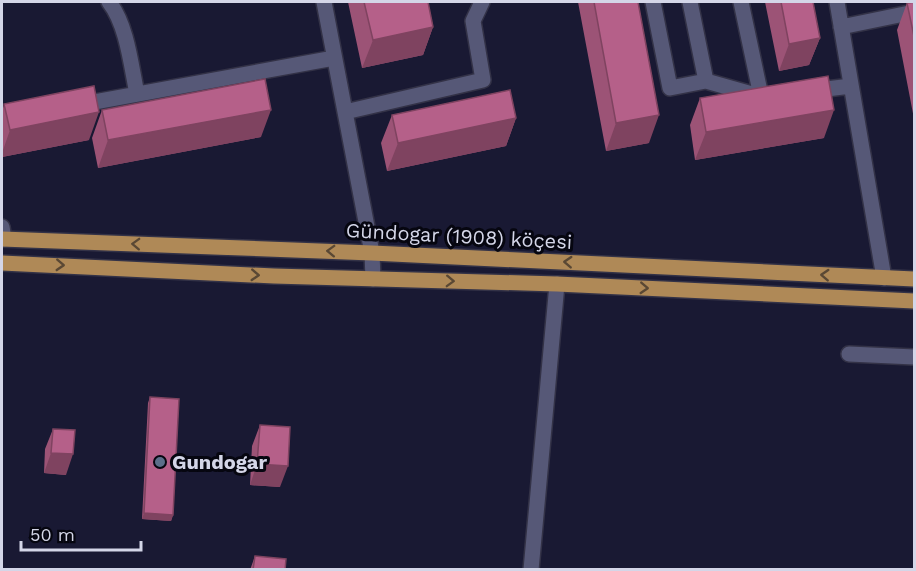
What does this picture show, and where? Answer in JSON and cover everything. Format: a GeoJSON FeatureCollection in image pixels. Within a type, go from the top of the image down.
{"type":"FeatureCollection","features":[{"type":"Feature","properties":{"kind":"main road","name":"Gündogar (1908) köçesi"},"geometry":{"type":"LineString","coordinates":[[2,235],[915,279]]}},
{"type":"Feature","properties":{"kind":"main road"},"geometry":{"type":"LineString","coordinates":[[2,263],[274,276],[557,284],[915,301]]}},
{"type":"Feature","properties":{"kind":"main road"},"geometry":{"type":"LineString","coordinates":[[884,278],[884,300]]}},
{"type":"Feature","properties":{"kind":"street"},"geometry":{"type":"LineString","coordinates":[[109,2],[115,9],[126,41],[137,94]]}},
{"type":"Feature","properties":{"kind":"street"},"geometry":{"type":"LineString","coordinates":[[324,2],[372,253],[373,279]]}},
{"type":"Feature","properties":{"kind":"street"},"geometry":{"type":"LineString","coordinates":[[345,111],[483,80],[473,21],[482,2]]}},
{"type":"Feature","properties":{"kind":"street"},"geometry":{"type":"LineString","coordinates":[[653,2],[670,88],[706,81],[766,96],[741,2]]}},
{"type":"Feature","properties":{"kind":"street"},"geometry":{"type":"LineString","coordinates":[[690,2],[706,81]]}},
{"type":"Feature","properties":{"kind":"street"},"geometry":{"type":"LineString","coordinates":[[837,2],[884,278]]}},
{"type":"Feature","properties":{"kind":"street"},"geometry":{"type":"LineString","coordinates":[[842,27],[915,12]]}},
{"type":"Feature","properties":{"kind":"street"},"geometry":{"type":"LineString","coordinates":[[69,106],[334,58]]}},
{"type":"Feature","properties":{"kind":"street"},"geometry":{"type":"LineString","coordinates":[[795,92],[851,86]]}},
{"type":"Feature","properties":{"kind":"street"},"geometry":{"type":"LineString","coordinates":[[531,570],[557,284]]}},
{"type":"Feature","properties":{"kind":"street"},"geometry":{"type":"LineString","coordinates":[[849,354],[915,357]]}},
{"type":"Feature","properties":{"kind":"building"},"geometry":{"type":"Polygon","coordinates":[[[364,2],[428,2],[433,27],[373,40],[364,2]]]}},
{"type":"Feature","properties":{"kind":"building"},"geometry":{"type":"Polygon","coordinates":[[[594,2],[638,2],[659,115],[616,123],[594,2]]]}},
{"type":"Feature","properties":{"kind":"building"},"geometry":{"type":"Polygon","coordinates":[[[781,2],[813,2],[820,38],[789,44],[781,2]]]}},
{"type":"Feature","properties":{"kind":"building"},"geometry":{"type":"Polygon","coordinates":[[[915,2],[915,41],[907,3],[915,2]]]}},
{"type":"Feature","properties":{"kind":"building"},"geometry":{"type":"Polygon","coordinates":[[[828,76],[834,110],[706,132],[700,98],[828,76]]]}},
{"type":"Feature","properties":{"kind":"building"},"geometry":{"type":"Polygon","coordinates":[[[265,79],[271,110],[108,140],[102,110],[265,79]]]}},
{"type":"Feature","properties":{"kind":"building"},"geometry":{"type":"Polygon","coordinates":[[[94,86],[99,112],[10,130],[4,104],[94,86]]]}},
{"type":"Feature","properties":{"kind":"building"},"geometry":{"type":"Polygon","coordinates":[[[510,90],[516,118],[398,143],[392,115],[510,90]]]}},
{"type":"Feature","properties":{"kind":"building"},"geometry":{"type":"Polygon","coordinates":[[[150,397],[179,399],[173,515],[144,513],[150,397]]]}},
{"type":"Feature","properties":{"kind":"building"},"geometry":{"type":"Polygon","coordinates":[[[260,425],[290,427],[288,466],[257,464],[260,425]]]}},
{"type":"Feature","properties":{"kind":"building"},"geometry":{"type":"Polygon","coordinates":[[[53,429],[75,430],[73,454],[51,453],[53,429]]]}},
{"type":"Feature","properties":{"kind":"building"},"geometry":{"type":"Polygon","coordinates":[[[255,556],[286,559],[285,570],[253,570],[255,556]]]}},
{"type":"Feature","properties":{"kind":"place","name":"Gundogar"},"geometry":{"type":"Point","coordinates":[160,462]}}]}
